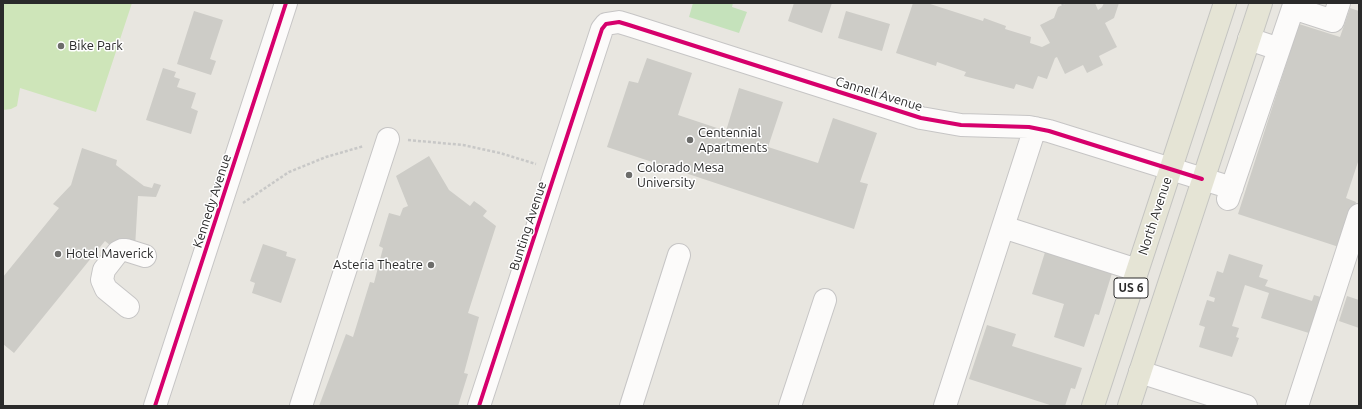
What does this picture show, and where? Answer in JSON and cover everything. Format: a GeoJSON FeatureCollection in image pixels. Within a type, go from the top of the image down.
{"type":"FeatureCollection","features":[{"type":"Feature","properties":{"kind":"main road","name":"North Avenue"},"geometry":{"type":"LineString","coordinates":[[1093,406],[1224,3]]}},
{"type":"Feature","properties":{"kind":"main road","name":"US 6"},"geometry":{"type":"LineString","coordinates":[[1129,406],[1202,179],[1261,3]]}},
{"type":"Feature","properties":{"kind":"street","name":"Kennedy Avenue"},"geometry":{"type":"LineString","coordinates":[[155,406],[286,3]]}},
{"type":"Feature","properties":{"kind":"street"},"geometry":{"type":"LineString","coordinates":[[1249,39],[1279,49],[1293,8],[1333,21],[1339,3]]}},
{"type":"Feature","properties":{"kind":"street","name":"Cannell Avenue"},"geometry":{"type":"LineString","coordinates":[[602,29],[606,24],[612,22],[629,25],[888,109],[927,120],[962,125],[1035,128],[1202,179],[1230,193],[1279,49]]}},
{"type":"Feature","properties":{"kind":"street","name":"Bunting Avenue"},"geometry":{"type":"LineString","coordinates":[[479,406],[602,29]]}},
{"type":"Feature","properties":{"kind":"street"},"geometry":{"type":"LineString","coordinates":[[945,406],[1035,128]]}},
{"type":"Feature","properties":{"kind":"street"},"geometry":{"type":"LineString","coordinates":[[301,406],[388,139]]}},
{"type":"Feature","properties":{"kind":"street"},"geometry":{"type":"LineString","coordinates":[[1297,406],[1359,215]]}},
{"type":"Feature","properties":{"kind":"street"},"geometry":{"type":"LineString","coordinates":[[1003,227],[1137,270]]}},
{"type":"Feature","properties":{"kind":"street"},"geometry":{"type":"LineString","coordinates":[[128,307],[106,289],[102,280],[104,270],[118,252],[122,250],[145,256]]}},
{"type":"Feature","properties":{"kind":"street"},"geometry":{"type":"LineString","coordinates":[[631,406],[679,255]]}},
{"type":"Feature","properties":{"kind":"street"},"geometry":{"type":"LineString","coordinates":[[790,406],[825,300]]}},
{"type":"Feature","properties":{"kind":"street"},"geometry":{"type":"LineString","coordinates":[[1140,372],[1246,406]]}},
{"type":"Feature","properties":{"kind":"green space","name":"Bike Park"},"geometry":{"type":"Polygon","coordinates":[[[3,3],[132,3],[96,112],[20,88],[17,106],[11,109],[3,110],[3,3]]]}},
{"type":"Feature","properties":{"kind":"green space"},"geometry":{"type":"Polygon","coordinates":[[[693,3],[733,3],[732,7],[747,12],[739,33],[689,17],[693,3]]]}},
{"type":"Feature","properties":{"kind":"building"},"geometry":{"type":"Polygon","coordinates":[[[794,3],[832,3],[822,33],[788,21],[794,3]]]}},
{"type":"Feature","properties":{"kind":"building"},"geometry":{"type":"Polygon","coordinates":[[[913,3],[927,3],[983,21],[984,18],[1006,26],[1005,29],[1031,37],[1030,43],[1042,47],[1050,43],[1040,25],[1054,18],[1058,7],[1067,3],[1095,3],[1098,10],[1104,3],[1119,3],[1114,18],[1105,23],[1117,47],[1099,56],[1103,65],[1087,73],[1083,65],[1065,74],[1057,57],[1055,58],[1047,79],[1038,76],[1033,89],[1016,84],[1014,89],[964,76],[966,72],[937,62],[936,66],[896,53],[913,3]]]}},
{"type":"Feature","properties":{"kind":"building"},"geometry":{"type":"Polygon","coordinates":[[[1350,8],[1359,11],[1359,159],[1346,198],[1356,202],[1342,248],[1238,214],[1299,24],[1340,37],[1350,8]]]}},
{"type":"Feature","properties":{"kind":"building"},"geometry":{"type":"Polygon","coordinates":[[[194,11],[223,20],[210,59],[216,61],[211,75],[177,64],[194,11]]]}},
{"type":"Feature","properties":{"kind":"building"},"geometry":{"type":"Polygon","coordinates":[[[846,11],[890,24],[882,51],[838,38],[846,11]]]}},
{"type":"Feature","properties":{"kind":"building","name":"Centennial Apartments"},"geometry":{"type":"Polygon","coordinates":[[[647,58],[692,73],[678,115],[726,131],[739,88],[783,102],[768,147],[818,163],[833,118],[877,133],[860,182],[868,184],[854,229],[607,147],[629,81],[638,83],[647,58]]]}},
{"type":"Feature","properties":{"kind":"building"},"geometry":{"type":"Polygon","coordinates":[[[163,68],[176,72],[174,77],[180,79],[177,87],[196,93],[191,108],[198,111],[191,134],[146,120],[163,68]]]}},
{"type":"Feature","properties":{"kind":"building","name":"Hotel Maverick"},"geometry":{"type":"Polygon","coordinates":[[[82,148],[117,160],[116,165],[144,186],[152,188],[154,183],[161,185],[156,197],[138,196],[134,265],[105,241],[14,353],[3,344],[3,277],[59,208],[53,204],[71,185],[82,148]]]}},
{"type":"Feature","properties":{"kind":"building","name":"Asteria Theatre"},"geometry":{"type":"Polygon","coordinates":[[[429,156],[449,190],[470,206],[474,201],[481,206],[487,211],[483,216],[496,226],[468,313],[479,317],[464,373],[468,374],[458,406],[319,406],[346,334],[353,337],[370,282],[374,283],[383,248],[379,246],[389,213],[400,216],[403,208],[408,206],[396,176],[429,156]]]}},
{"type":"Feature","properties":{"kind":"building"},"geometry":{"type":"Polygon","coordinates":[[[263,244],[287,252],[286,256],[296,259],[281,303],[252,293],[255,283],[250,281],[263,244]]]}},
{"type":"Feature","properties":{"kind":"building"},"geometry":{"type":"Polygon","coordinates":[[[1046,249],[1113,270],[1099,315],[1095,314],[1084,347],[1054,337],[1064,304],[1032,294],[1046,249]]]}},
{"type":"Feature","properties":{"kind":"building"},"geometry":{"type":"Polygon","coordinates":[[[1229,254],[1263,265],[1259,277],[1268,280],[1265,286],[1312,301],[1314,295],[1324,298],[1312,334],[1261,318],[1269,293],[1245,285],[1232,326],[1239,328],[1236,337],[1239,338],[1232,357],[1199,347],[1205,327],[1199,325],[1207,300],[1214,302],[1215,298],[1209,296],[1217,271],[1223,273],[1229,254]]]}},
{"type":"Feature","properties":{"kind":"building"},"geometry":{"type":"Polygon","coordinates":[[[1347,296],[1359,300],[1359,328],[1339,321],[1347,296]]]}},
{"type":"Feature","properties":{"kind":"building"},"geometry":{"type":"Polygon","coordinates":[[[987,325],[1016,334],[1012,346],[1082,368],[1075,389],[1071,388],[1065,406],[1053,406],[969,379],[987,325]]]}},
{"type":"Feature","properties":{"kind":"cycle path"},"geometry":{"type":"LineString","coordinates":[[155,406],[286,3]]}},
{"type":"Feature","properties":{"kind":"cycle path"},"geometry":{"type":"LineString","coordinates":[[479,406],[602,29],[606,24],[619,22],[921,118],[961,125],[1029,127],[1049,131],[1202,179]]}},
{"type":"Feature","properties":{"kind":"place","name":"Bike Park"},"geometry":{"type":"Point","coordinates":[61,46]}},
{"type":"Feature","properties":{"kind":"place","name":"Centennial Apartments"},"geometry":{"type":"Point","coordinates":[690,140]}},
{"type":"Feature","properties":{"kind":"place","name":"Colorado Mesa University"},"geometry":{"type":"Point","coordinates":[629,175]}},
{"type":"Feature","properties":{"kind":"place","name":"Hotel Maverick"},"geometry":{"type":"Point","coordinates":[58,254]}},
{"type":"Feature","properties":{"kind":"place","name":"Asteria Theatre"},"geometry":{"type":"Point","coordinates":[431,265]}}]}
